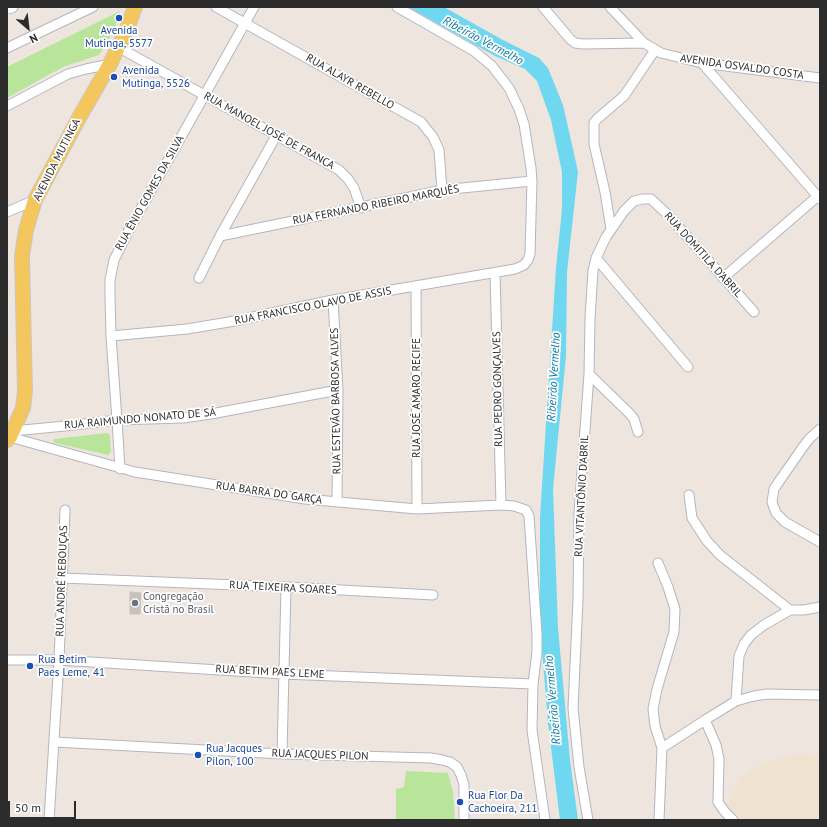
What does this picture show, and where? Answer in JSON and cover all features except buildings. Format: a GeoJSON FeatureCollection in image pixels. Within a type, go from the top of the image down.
{"type":"FeatureCollection","features":[{"type":"Feature","properties":{"kind":"main road","name":"AVENIDA MUTINGA"},"geometry":{"type":"LineString","coordinates":[[10,436],[23,408],[25,391],[22,256],[26,230],[35,200],[110,64],[135,7]]}},
{"type":"Feature","properties":{"kind":"street"},"geometry":{"type":"LineString","coordinates":[[7,8],[12,7]]}},
{"type":"Feature","properties":{"kind":"street"},"geometry":{"type":"LineString","coordinates":[[7,48],[93,7]]}},
{"type":"Feature","properties":{"kind":"street","name":"RUA ALAYR REBELLO"},"geometry":{"type":"LineString","coordinates":[[216,7],[420,122],[433,137],[439,150],[442,190]]}},
{"type":"Feature","properties":{"kind":"street","name":"RUA ÊNIO GOMES DA SILVA"},"geometry":{"type":"LineString","coordinates":[[120,469],[111,336],[110,280],[114,260],[130,228],[254,7]]}},
{"type":"Feature","properties":{"kind":"street"},"geometry":{"type":"LineString","coordinates":[[397,7],[474,51],[492,66],[502,78],[509,88],[524,124],[532,181]]}},
{"type":"Feature","properties":{"kind":"street"},"geometry":{"type":"LineString","coordinates":[[543,7],[570,39],[578,44],[644,43]]}},
{"type":"Feature","properties":{"kind":"street","name":"AVENIDA OSVALDO COSTA"},"geometry":{"type":"LineString","coordinates":[[610,7],[644,43],[655,50],[672,57],[702,63],[820,78]]}},
{"type":"Feature","properties":{"kind":"street","name":"RUA MANOEL JOSÉ DE FRANCA"},"geometry":{"type":"LineString","coordinates":[[118,47],[338,170],[348,179],[361,208]]}},
{"type":"Feature","properties":{"kind":"street"},"geometry":{"type":"LineString","coordinates":[[611,229],[605,192],[594,144],[594,123],[624,96],[655,50]]}},
{"type":"Feature","properties":{"kind":"street"},"geometry":{"type":"LineString","coordinates":[[702,63],[819,197],[723,278]]}},
{"type":"Feature","properties":{"kind":"street"},"geometry":{"type":"LineString","coordinates":[[7,106],[68,74],[86,68],[110,64]]}},
{"type":"Feature","properties":{"kind":"street"},"geometry":{"type":"LineString","coordinates":[[199,278],[220,236],[276,136]]}},
{"type":"Feature","properties":{"kind":"street","name":"RUA FERNANDO RIBEIRO MARQUÊS"},"geometry":{"type":"LineString","coordinates":[[220,236],[442,190],[532,181]]}},
{"type":"Feature","properties":{"kind":"street","name":"RUA FRANCISCO OLAVO DE ASSIS"},"geometry":{"type":"LineString","coordinates":[[111,336],[194,328],[333,300],[515,269],[526,263],[530,254],[532,181]]}},
{"type":"Feature","properties":{"kind":"street","name":"RUA VITANTÔNIO D'ABRIL"},"geometry":{"type":"LineString","coordinates":[[588,820],[579,767],[573,708],[578,600],[579,512],[589,374],[593,271],[596,258],[611,229],[624,212],[634,201],[643,198],[651,199]]}},
{"type":"Feature","properties":{"kind":"street","name":"RUA DOMITILA D'ABRIL"},"geometry":{"type":"LineString","coordinates":[[651,199],[664,211],[754,312]]}},
{"type":"Feature","properties":{"kind":"street"},"geometry":{"type":"LineString","coordinates":[[7,212],[35,200]]}},
{"type":"Feature","properties":{"kind":"street"},"geometry":{"type":"LineString","coordinates":[[596,258],[688,367]]}},
{"type":"Feature","properties":{"kind":"street","name":"RUA PEDRO GONÇALVES"},"geometry":{"type":"LineString","coordinates":[[495,273],[501,505]]}},
{"type":"Feature","properties":{"kind":"street","name":"RUA JOSÉ AMARO RECIFE"},"geometry":{"type":"LineString","coordinates":[[416,286],[417,509]]}},
{"type":"Feature","properties":{"kind":"street","name":"RUA ESTEVÃO BARBOSA ALVES"},"geometry":{"type":"LineString","coordinates":[[333,300],[338,390],[337,502]]}},
{"type":"Feature","properties":{"kind":"street"},"geometry":{"type":"LineString","coordinates":[[589,374],[630,414],[634,419],[638,432]]}},
{"type":"Feature","properties":{"kind":"street","name":"RUA RAIMUNDO NONATO DE SÁ"},"geometry":{"type":"LineString","coordinates":[[10,436],[64,426],[117,420],[183,418],[338,390]]}},
{"type":"Feature","properties":{"kind":"street"},"geometry":{"type":"LineString","coordinates":[[820,429],[803,447],[774,489],[772,502],[776,513],[784,522],[820,542]]}},
{"type":"Feature","properties":{"kind":"street","name":"RUA BARRA DO GARÇA"},"geometry":{"type":"LineString","coordinates":[[10,436],[120,469],[305,499],[417,509],[501,505],[522,508],[526,510],[529,516],[537,634],[537,652],[533,684]]}},
{"type":"Feature","properties":{"kind":"street"},"geometry":{"type":"LineString","coordinates":[[689,495],[692,518],[707,541],[720,555],[790,610]]}},
{"type":"Feature","properties":{"kind":"street","name":"RUA ANDRÉ REBOUÇAS"},"geometry":{"type":"LineString","coordinates":[[49,820],[59,660],[65,510]]}},
{"type":"Feature","properties":{"kind":"street"},"geometry":{"type":"LineString","coordinates":[[658,563],[675,609],[674,632],[657,689],[653,709],[655,726],[662,748],[659,820]]}},
{"type":"Feature","properties":{"kind":"street","name":"RUA TEIXEIRA SOARES"},"geometry":{"type":"LineString","coordinates":[[62,578],[433,595]]}},
{"type":"Feature","properties":{"kind":"street"},"geometry":{"type":"LineString","coordinates":[[282,754],[286,588]]}},
{"type":"Feature","properties":{"kind":"street"},"geometry":{"type":"LineString","coordinates":[[736,701],[739,656],[744,644],[751,636],[764,625],[790,610],[804,610],[820,607]]}},
{"type":"Feature","properties":{"kind":"street","name":"RUA BETIM PAES LEME"},"geometry":{"type":"LineString","coordinates":[[7,660],[59,660],[284,674],[533,684]]}},
{"type":"Feature","properties":{"kind":"street"},"geometry":{"type":"LineString","coordinates":[[533,684],[532,730],[545,820]]}},
{"type":"Feature","properties":{"kind":"street"},"geometry":{"type":"LineString","coordinates":[[662,748],[736,701],[767,694],[820,695]]}},
{"type":"Feature","properties":{"kind":"street"},"geometry":{"type":"LineString","coordinates":[[705,720],[716,746],[719,759],[718,802],[733,820]]}},
{"type":"Feature","properties":{"kind":"street","name":"RUA JACQUES PILON"},"geometry":{"type":"LineString","coordinates":[[54,742],[282,754],[431,758],[450,762],[457,768],[461,775],[464,785],[464,820]]}},
{"type":"Feature","properties":{"kind":"shaded area"},"geometry":{"type":"Polygon","coordinates":[[[799,754],[820,757],[820,820],[745,820],[727,807],[740,777],[767,762],[799,754]]]}},
{"type":"Feature","properties":{"kind":"green space"},"geometry":{"type":"Polygon","coordinates":[[[120,11],[114,31],[99,55],[63,67],[7,98],[7,67],[120,11]]]}},
{"type":"Feature","properties":{"kind":"green space"},"geometry":{"type":"Polygon","coordinates":[[[107,433],[110,435],[111,452],[108,455],[55,443],[53,441],[54,439],[107,433]]]}},
{"type":"Feature","properties":{"kind":"green space"},"geometry":{"type":"Polygon","coordinates":[[[406,771],[448,773],[453,792],[455,820],[396,820],[396,789],[404,787],[406,771]]]}},
{"type":"Feature","properties":{"kind":"water","name":"Ribeirão Vermelho"},"geometry":{"type":"Polygon","coordinates":[[[408,7],[444,7],[501,39],[539,58],[548,68],[563,105],[578,172],[567,272],[566,356],[553,489],[558,628],[570,760],[578,820],[560,820],[548,723],[540,626],[540,517],[556,268],[562,209],[562,172],[551,120],[537,81],[525,69],[495,56],[408,7]]]}},
{"type":"Feature","properties":{"kind":"place","name":"Avenida Mutinga, 5577"},"geometry":{"type":"Point","coordinates":[119,18]}},
{"type":"Feature","properties":{"kind":"place","name":"Avenida Mutinga, 5526"},"geometry":{"type":"Point","coordinates":[114,77]}},
{"type":"Feature","properties":{"kind":"place","name":"Congregação Cristã no Brasil"},"geometry":{"type":"Point","coordinates":[135,603]}},
{"type":"Feature","properties":{"kind":"place","name":"Rua Betim Paes Leme, 41"},"geometry":{"type":"Point","coordinates":[30,666]}},
{"type":"Feature","properties":{"kind":"place","name":"Rua Jacques Pilon, 100"},"geometry":{"type":"Point","coordinates":[198,755]}},
{"type":"Feature","properties":{"kind":"place","name":"Rua Flor Da Cachoeira, 211"},"geometry":{"type":"Point","coordinates":[460,802]}}]}
